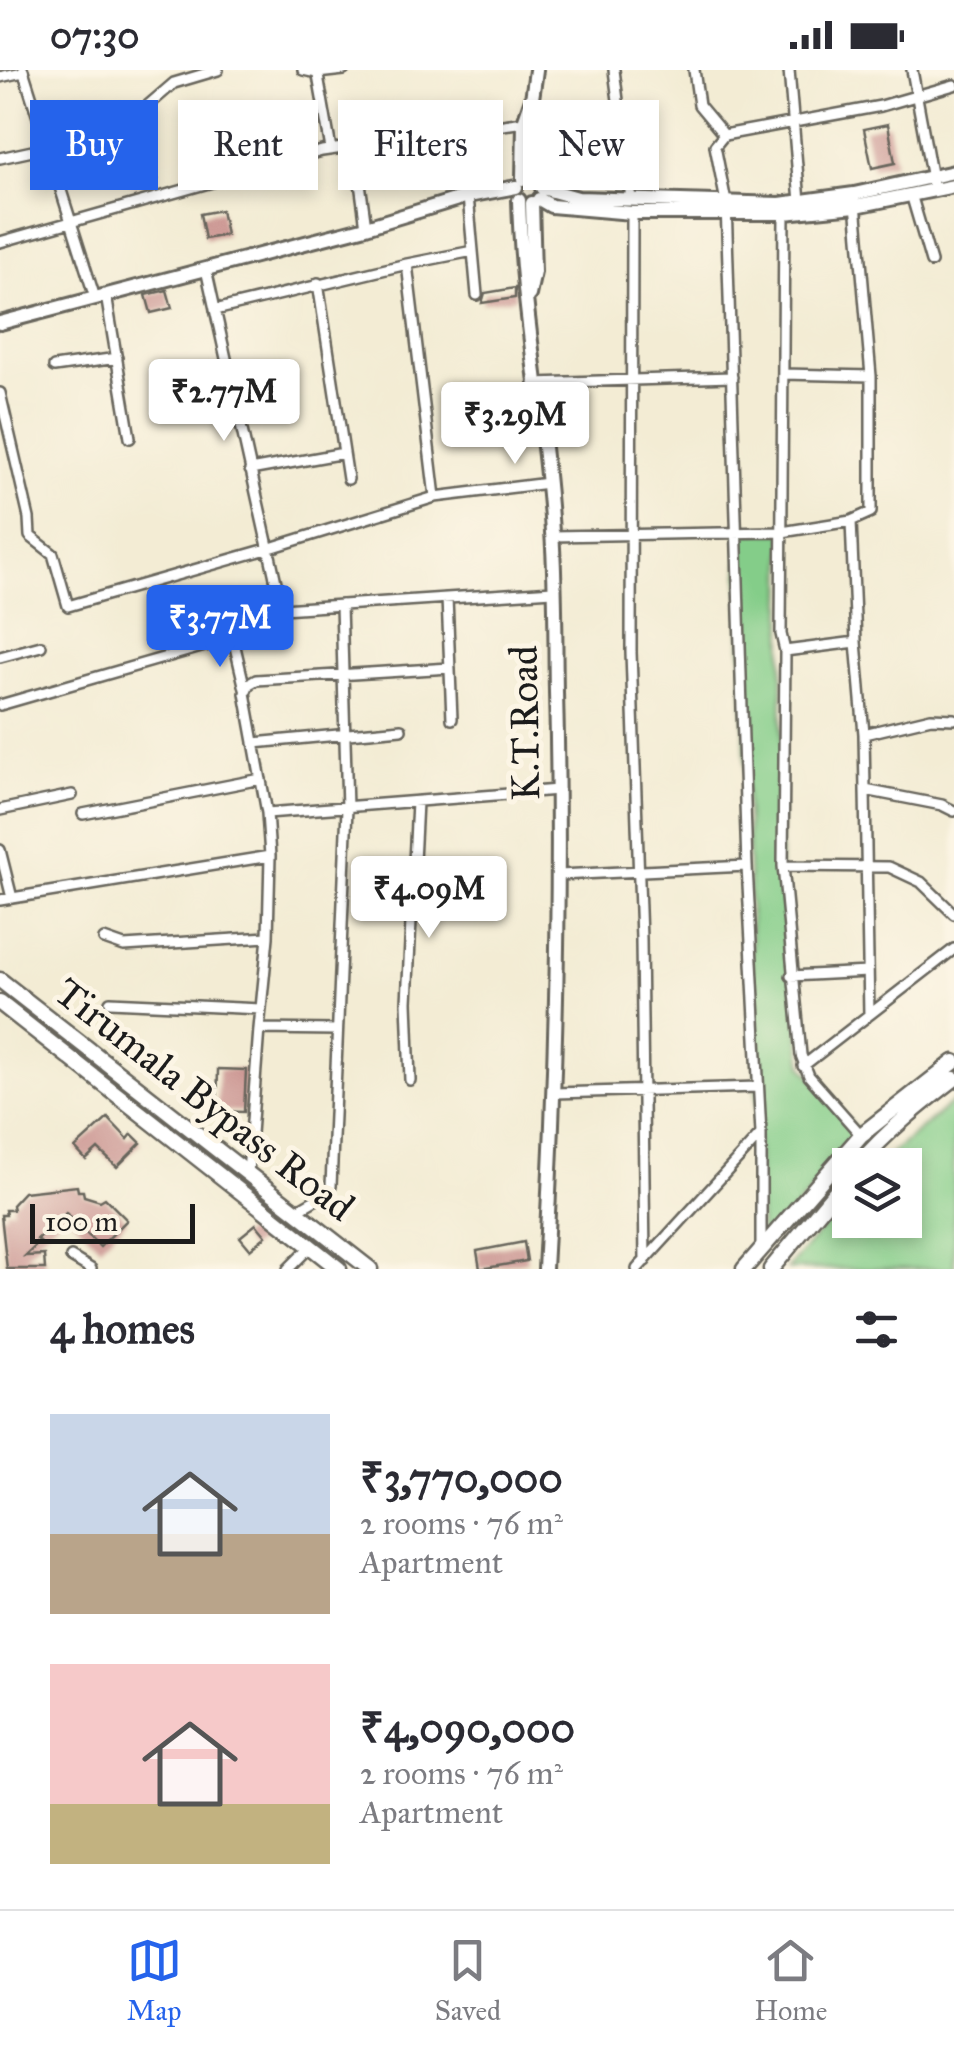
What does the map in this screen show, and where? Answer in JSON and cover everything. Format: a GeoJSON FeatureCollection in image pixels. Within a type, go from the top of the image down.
{"type":"FeatureCollection","features":[{"type":"Feature","properties":{"kind":"main road","name":"K.T.Road"},"geometry":{"type":"LineString","coordinates":[[536,70],[532,99],[540,126],[521,268],[528,298],[552,536],[558,790],[555,1094],[545,1269]]}},
{"type":"Feature","properties":{"kind":"main road"},"geometry":{"type":"LineString","coordinates":[[0,323],[366,227],[468,196],[530,191],[551,206],[727,207],[911,194],[954,172]]}},
{"type":"Feature","properties":{"kind":"main road"},"geometry":{"type":"LineString","coordinates":[[727,207],[784,214],[933,184],[954,186]]}},
{"type":"Feature","properties":{"kind":"main road","name":"Tirumala Bypass Road"},"geometry":{"type":"LineString","coordinates":[[0,980],[370,1269]]}},
{"type":"Feature","properties":{"kind":"main road","name":"Tirumala Bypass Road"},"geometry":{"type":"LineString","coordinates":[[0,1003],[334,1266]]}},
{"type":"Feature","properties":{"kind":"main road"},"geometry":{"type":"LineString","coordinates":[[744,1269],[861,1135],[954,1062]]}},
{"type":"Feature","properties":{"kind":"main road"},"geometry":{"type":"LineString","coordinates":[[875,1148],[901,1121],[954,1079]]}},
{"type":"Feature","properties":{"kind":"main road"},"geometry":{"type":"LineString","coordinates":[[772,1269],[832,1196]]}},
{"type":"Feature","properties":{"kind":"main road"},"geometry":{"type":"LineString","coordinates":[[334,1266],[342,1247]]}},
{"type":"Feature","properties":{"kind":"street"},"geometry":{"type":"LineString","coordinates":[[173,70],[174,83]]}},
{"type":"Feature","properties":{"kind":"street"},"geometry":{"type":"LineString","coordinates":[[154,100],[174,83],[218,70]]}},
{"type":"Feature","properties":{"kind":"street"},"geometry":{"type":"LineString","coordinates":[[303,70],[344,70]]}},
{"type":"Feature","properties":{"kind":"street"},"geometry":{"type":"LineString","coordinates":[[614,70],[631,206],[631,652],[641,939],[641,1265]]}},
{"type":"Feature","properties":{"kind":"street"},"geometry":{"type":"LineString","coordinates":[[694,70],[699,105],[724,135]]}},
{"type":"Feature","properties":{"kind":"street"},"geometry":{"type":"LineString","coordinates":[[789,70],[800,202]]}},
{"type":"Feature","properties":{"kind":"street"},"geometry":{"type":"LineString","coordinates":[[912,70],[933,184]]}},
{"type":"Feature","properties":{"kind":"street"},"geometry":{"type":"LineString","coordinates":[[0,77],[23,71],[32,100]]}},
{"type":"Feature","properties":{"kind":"street"},"geometry":{"type":"LineString","coordinates":[[317,71],[331,149]]}},
{"type":"Feature","properties":{"kind":"street"},"geometry":{"type":"LineString","coordinates":[[761,1246],[761,1134],[747,866],[727,207],[715,146],[724,135],[881,106],[954,84]]}},
{"type":"Feature","properties":{"kind":"street"},"geometry":{"type":"LineString","coordinates":[[0,242],[338,148]]}},
{"type":"Feature","properties":{"kind":"street"},"geometry":{"type":"LineString","coordinates":[[0,158],[30,151]]}},
{"type":"Feature","properties":{"kind":"street"},"geometry":{"type":"LineString","coordinates":[[59,190],[100,296],[117,358],[130,438]]}},
{"type":"Feature","properties":{"kind":"street"},"geometry":{"type":"LineString","coordinates":[[361,190],[366,227]]}},
{"type":"Feature","properties":{"kind":"street"},"geometry":{"type":"LineString","coordinates":[[911,194],[932,262]]}},
{"type":"Feature","properties":{"kind":"street"},"geometry":{"type":"LineString","coordinates":[[468,196],[477,294]]}},
{"type":"Feature","properties":{"kind":"street"},"geometry":{"type":"LineString","coordinates":[[552,536],[782,532],[851,521],[871,512],[871,376],[855,200]]}},
{"type":"Feature","properties":{"kind":"street"},"geometry":{"type":"LineString","coordinates":[[784,214],[781,634],[785,651],[784,866],[791,976],[803,1066],[861,1135]]}},
{"type":"Feature","properties":{"kind":"street"},"geometry":{"type":"LineString","coordinates":[[215,310],[473,251]]}},
{"type":"Feature","properties":{"kind":"street"},"geometry":{"type":"LineString","coordinates":[[407,264],[434,497]]}},
{"type":"Feature","properties":{"kind":"street"},"geometry":{"type":"LineString","coordinates":[[0,706],[274,626],[281,618],[206,269]]}},
{"type":"Feature","properties":{"kind":"street"},"geometry":{"type":"LineString","coordinates":[[318,284],[348,478]]}},
{"type":"Feature","properties":{"kind":"street"},"geometry":{"type":"LineString","coordinates":[[54,367],[117,358]]}},
{"type":"Feature","properties":{"kind":"street"},"geometry":{"type":"LineString","coordinates":[[783,374],[871,376]]}},
{"type":"Feature","properties":{"kind":"street"},"geometry":{"type":"LineString","coordinates":[[534,383],[732,377]]}},
{"type":"Feature","properties":{"kind":"street"},"geometry":{"type":"LineString","coordinates":[[0,393],[30,536],[53,554],[68,606],[434,497],[548,484]]}},
{"type":"Feature","properties":{"kind":"street"},"geometry":{"type":"LineString","coordinates":[[250,470],[344,453]]}},
{"type":"Feature","properties":{"kind":"street"},"geometry":{"type":"LineString","coordinates":[[851,521],[864,734],[869,1015]]}},
{"type":"Feature","properties":{"kind":"street"},"geometry":{"type":"LineString","coordinates":[[282,609],[554,591]]}},
{"type":"Feature","properties":{"kind":"street"},"geometry":{"type":"LineString","coordinates":[[447,598],[452,720]]}},
{"type":"Feature","properties":{"kind":"street"},"geometry":{"type":"LineString","coordinates":[[296,1212],[331,1189],[347,808],[341,605]]}},
{"type":"Feature","properties":{"kind":"street"},"geometry":{"type":"LineString","coordinates":[[232,638],[267,813],[270,856],[268,938],[248,1173]]}},
{"type":"Feature","properties":{"kind":"street"},"geometry":{"type":"LineString","coordinates":[[785,651],[856,642]]}},
{"type":"Feature","properties":{"kind":"street"},"geometry":{"type":"LineString","coordinates":[[0,657],[41,646]]}},
{"type":"Feature","properties":{"kind":"street"},"geometry":{"type":"LineString","coordinates":[[246,693],[249,684],[256,680],[450,668]]}},
{"type":"Feature","properties":{"kind":"street"},"geometry":{"type":"LineString","coordinates":[[864,734],[931,718],[954,719]]}},
{"type":"Feature","properties":{"kind":"street"},"geometry":{"type":"LineString","coordinates":[[254,743],[401,729]]}},
{"type":"Feature","properties":{"kind":"street"},"geometry":{"type":"LineString","coordinates":[[83,814],[261,779]]}},
{"type":"Feature","properties":{"kind":"street"},"geometry":{"type":"LineString","coordinates":[[267,813],[558,790]]}},
{"type":"Feature","properties":{"kind":"street"},"geometry":{"type":"LineString","coordinates":[[865,790],[910,797],[954,812]]}},
{"type":"Feature","properties":{"kind":"street"},"geometry":{"type":"LineString","coordinates":[[0,810],[72,795]]}},
{"type":"Feature","properties":{"kind":"street"},"geometry":{"type":"LineString","coordinates":[[410,1080],[408,1002],[417,802]]}},
{"type":"Feature","properties":{"kind":"street"},"geometry":{"type":"LineString","coordinates":[[0,850],[12,898]]}},
{"type":"Feature","properties":{"kind":"street"},"geometry":{"type":"LineString","coordinates":[[0,900],[270,856]]}},
{"type":"Feature","properties":{"kind":"street"},"geometry":{"type":"LineString","coordinates":[[558,875],[747,866]]}},
{"type":"Feature","properties":{"kind":"street"},"geometry":{"type":"LineString","coordinates":[[784,866],[889,867],[921,882],[954,914]]}},
{"type":"Feature","properties":{"kind":"street"},"geometry":{"type":"LineString","coordinates":[[104,939],[124,946],[268,938]]}},
{"type":"Feature","properties":{"kind":"street"},"geometry":{"type":"LineString","coordinates":[[803,1066],[954,949]]}},
{"type":"Feature","properties":{"kind":"street"},"geometry":{"type":"LineString","coordinates":[[791,976],[868,972]]}},
{"type":"Feature","properties":{"kind":"street"},"geometry":{"type":"LineString","coordinates":[[110,1002],[262,1009]]}},
{"type":"Feature","properties":{"kind":"street"},"geometry":{"type":"LineString","coordinates":[[259,1029],[336,1030]]}},
{"type":"Feature","properties":{"kind":"street"},"geometry":{"type":"LineString","coordinates":[[555,1094],[758,1087]]}},
{"type":"Feature","properties":{"kind":"street"},"geometry":{"type":"LineString","coordinates":[[641,1265],[761,1134]]}},
{"type":"Feature","properties":{"kind":"street"},"geometry":{"type":"LineString","coordinates":[[288,1269],[310,1247]]}},
{"type":"Feature","properties":{"kind":"street"},"geometry":{"type":"LineString","coordinates":[[71,1258],[91,1269]]}},
{"type":"Feature","properties":{"kind":"green space"},"geometry":{"type":"Polygon","coordinates":[[[784,532],[780,875],[803,1066],[861,1135],[849,1148],[832,1148],[832,1167],[761,1246],[738,533],[784,532]]]}},
{"type":"Feature","properties":{"kind":"green space"},"geometry":{"type":"Polygon","coordinates":[[[954,1101],[954,1269],[787,1269],[832,1218],[832,1238],[922,1238],[922,1148],[897,1148],[954,1101]]]}},
{"type":"Feature","properties":{"kind":"building"},"geometry":{"type":"Polygon","coordinates":[[[888,124],[895,163],[872,168],[864,129],[888,124]]]}},
{"type":"Feature","properties":{"kind":"building"},"geometry":{"type":"Polygon","coordinates":[[[221,210],[226,235],[205,239],[200,214],[221,210]]]}},
{"type":"Feature","properties":{"kind":"building"},"geometry":{"type":"Polygon","coordinates":[[[515,288],[515,298],[482,303],[485,293],[515,288]]]}},
{"type":"Feature","properties":{"kind":"building"},"geometry":{"type":"Polygon","coordinates":[[[167,290],[172,308],[151,313],[146,295],[167,290]]]}},
{"type":"Feature","properties":{"kind":"building"},"geometry":{"type":"Polygon","coordinates":[[[218,1069],[246,1070],[244,1112],[217,1111],[218,1069]]]}},
{"type":"Feature","properties":{"kind":"building"},"geometry":{"type":"Polygon","coordinates":[[[108,1118],[128,1139],[132,1134],[141,1143],[117,1167],[98,1149],[86,1160],[75,1148],[108,1118]]]}},
{"type":"Feature","properties":{"kind":"building"},"geometry":{"type":"Polygon","coordinates":[[[77,1186],[84,1196],[100,1201],[105,1198],[127,1220],[100,1247],[66,1213],[25,1256],[44,1255],[45,1269],[7,1269],[1,1215],[6,1215],[5,1210],[13,1210],[12,1205],[24,1192],[77,1186]]]}},
{"type":"Feature","properties":{"kind":"building"},"geometry":{"type":"Polygon","coordinates":[[[256,1224],[266,1236],[250,1249],[240,1237],[256,1224]]]}},
{"type":"Feature","properties":{"kind":"building"},"geometry":{"type":"Polygon","coordinates":[[[524,1242],[527,1261],[480,1269],[477,1251],[524,1242]]]}}]}
